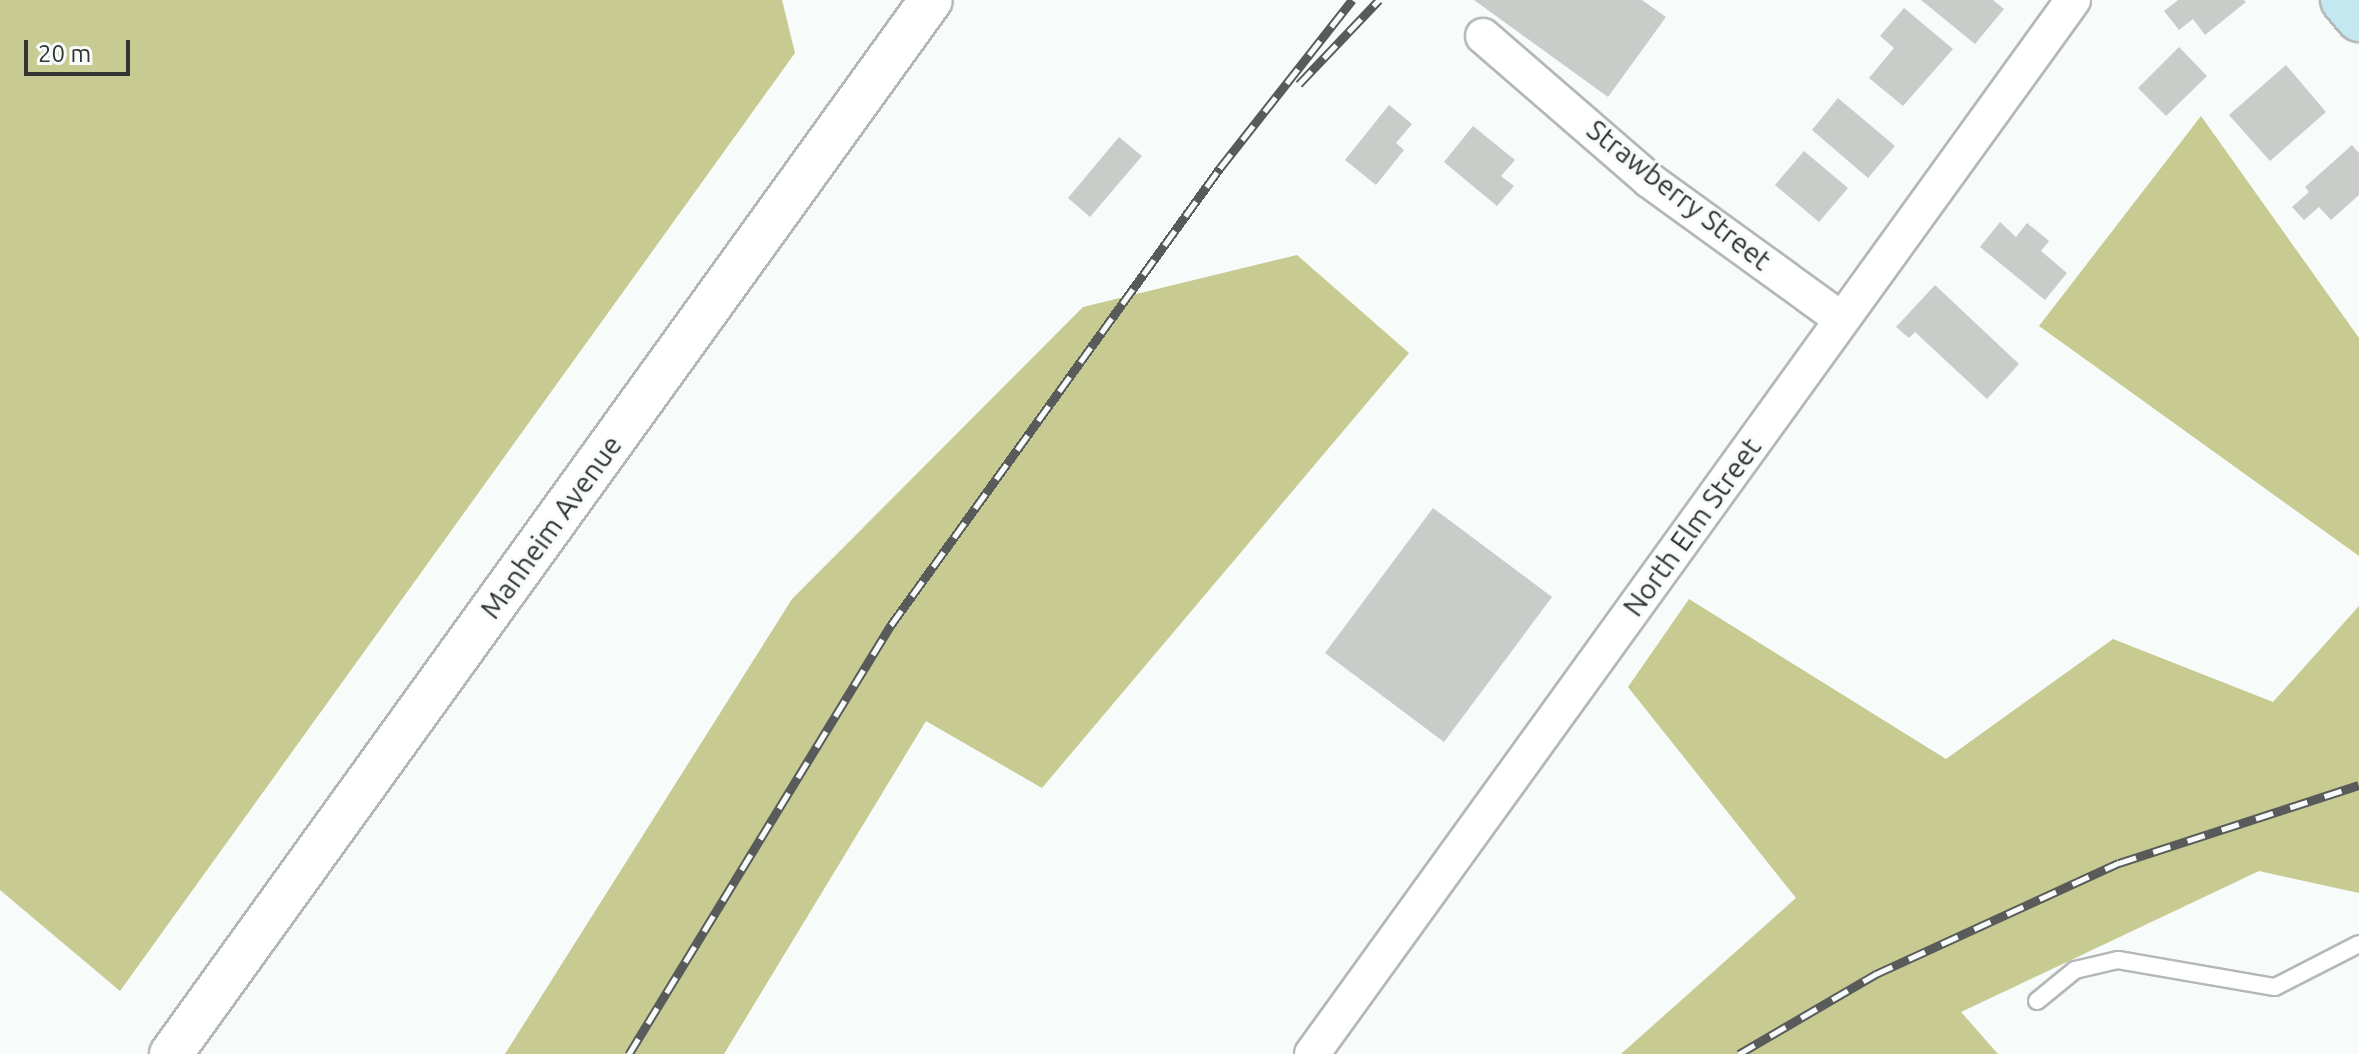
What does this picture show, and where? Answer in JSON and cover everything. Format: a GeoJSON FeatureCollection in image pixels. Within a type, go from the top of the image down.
{"type":"FeatureCollection","features":[{"type":"Feature","properties":{"kind":"street","name":"Manheim Avenue"},"geometry":{"type":"LineString","coordinates":[[171,1054],[931,0]]}},
{"type":"Feature","properties":{"kind":"street","name":"North Elm Street"},"geometry":{"type":"LineString","coordinates":[[1312,1054],[2073,0]]}},
{"type":"Feature","properties":{"kind":"street","name":"Strawberry Street"},"geometry":{"type":"LineString","coordinates":[[1483,36],[1649,180],[1841,319]]}},
{"type":"Feature","properties":{"kind":"lane"},"geometry":{"type":"LineString","coordinates":[[2037,1001],[2075,970],[2118,960],[2275,987],[2359,944]]}},
{"type":"Feature","properties":{"kind":"green space"},"geometry":{"type":"Polygon","coordinates":[[[0,0],[782,0],[795,53],[120,991],[0,890],[0,0]]]}},
{"type":"Feature","properties":{"kind":"green space"},"geometry":{"type":"Polygon","coordinates":[[[2201,116],[2359,338],[2359,556],[2039,326],[2201,116]]]}},
{"type":"Feature","properties":{"kind":"green space"},"geometry":{"type":"Polygon","coordinates":[[[1297,255],[1409,353],[1042,788],[926,721],[724,1054],[505,1054],[792,599],[1083,307],[1297,255]]]}},
{"type":"Feature","properties":{"kind":"green space"},"geometry":{"type":"Polygon","coordinates":[[[1689,599],[1946,759],[2113,639],[2273,702],[2359,606],[2359,893],[2259,871],[1961,1012],[1998,1054],[1621,1054],[1796,898],[1628,687],[1689,599]]]}},
{"type":"Feature","properties":{"kind":"building"},"geometry":{"type":"Polygon","coordinates":[[[1474,0],[1642,0],[1666,17],[1608,97],[1474,0]]]}},
{"type":"Feature","properties":{"kind":"building"},"geometry":{"type":"Polygon","coordinates":[[[1921,0],[1993,0],[2004,9],[1975,44],[1921,0]]]}},
{"type":"Feature","properties":{"kind":"building"},"geometry":{"type":"Polygon","coordinates":[[[2178,0],[2246,2],[2205,35],[2193,19],[2179,30],[2164,11],[2178,0]]]}},
{"type":"Feature","properties":{"kind":"building"},"geometry":{"type":"Polygon","coordinates":[[[1904,8],[1953,49],[1903,106],[1869,78],[1894,48],[1880,36],[1904,8]]]}},
{"type":"Feature","properties":{"kind":"building"},"geometry":{"type":"Polygon","coordinates":[[[2179,47],[2207,76],[2166,116],[2138,88],[2179,47]]]}},
{"type":"Feature","properties":{"kind":"building"},"geometry":{"type":"Polygon","coordinates":[[[2286,65],[2326,112],[2270,161],[2229,115],[2286,65]]]}},
{"type":"Feature","properties":{"kind":"building"},"geometry":{"type":"Polygon","coordinates":[[[1838,98],[1895,146],[1868,178],[1812,130],[1838,98]]]}},
{"type":"Feature","properties":{"kind":"building"},"geometry":{"type":"Polygon","coordinates":[[[1389,105],[1412,124],[1396,143],[1404,150],[1376,185],[1345,160],[1389,105]]]}},
{"type":"Feature","properties":{"kind":"building"},"geometry":{"type":"Polygon","coordinates":[[[1473,126],[1515,160],[1501,176],[1514,186],[1497,206],[1444,162],[1473,126]]]}},
{"type":"Feature","properties":{"kind":"building"},"geometry":{"type":"Polygon","coordinates":[[[1119,137],[1142,156],[1090,217],[1068,198],[1119,137]]]}},
{"type":"Feature","properties":{"kind":"building"},"geometry":{"type":"Polygon","coordinates":[[[2352,145],[2359,153],[2359,195],[2331,220],[2319,207],[2304,220],[2292,207],[2309,192],[2305,187],[2352,145]]]}},
{"type":"Feature","properties":{"kind":"building"},"geometry":{"type":"Polygon","coordinates":[[[1804,151],[1848,188],[1819,222],[1775,185],[1804,151]]]}},
{"type":"Feature","properties":{"kind":"building"},"geometry":{"type":"Polygon","coordinates":[[[2000,222],[2016,237],[2027,223],[2049,241],[2041,251],[2067,273],[2045,300],[1980,247],[2000,222]]]}},
{"type":"Feature","properties":{"kind":"building"},"geometry":{"type":"Polygon","coordinates":[[[1935,285],[2019,364],[1987,399],[1915,332],[1909,338],[1896,327],[1935,285]]]}},
{"type":"Feature","properties":{"kind":"building"},"geometry":{"type":"Polygon","coordinates":[[[1433,508],[1552,597],[1444,742],[1325,653],[1433,508]]]}},
{"type":"Feature","properties":{"kind":"railway"},"geometry":{"type":"LineString","coordinates":[[629,1054],[891,625],[1220,168],[1352,0]]}},
{"type":"Feature","properties":{"kind":"railway"},"geometry":{"type":"LineString","coordinates":[[1299,84],[1379,0]]}},
{"type":"Feature","properties":{"kind":"railway"},"geometry":{"type":"LineString","coordinates":[[1739,1054],[1876,974],[2119,863],[2359,785]]}}]}
